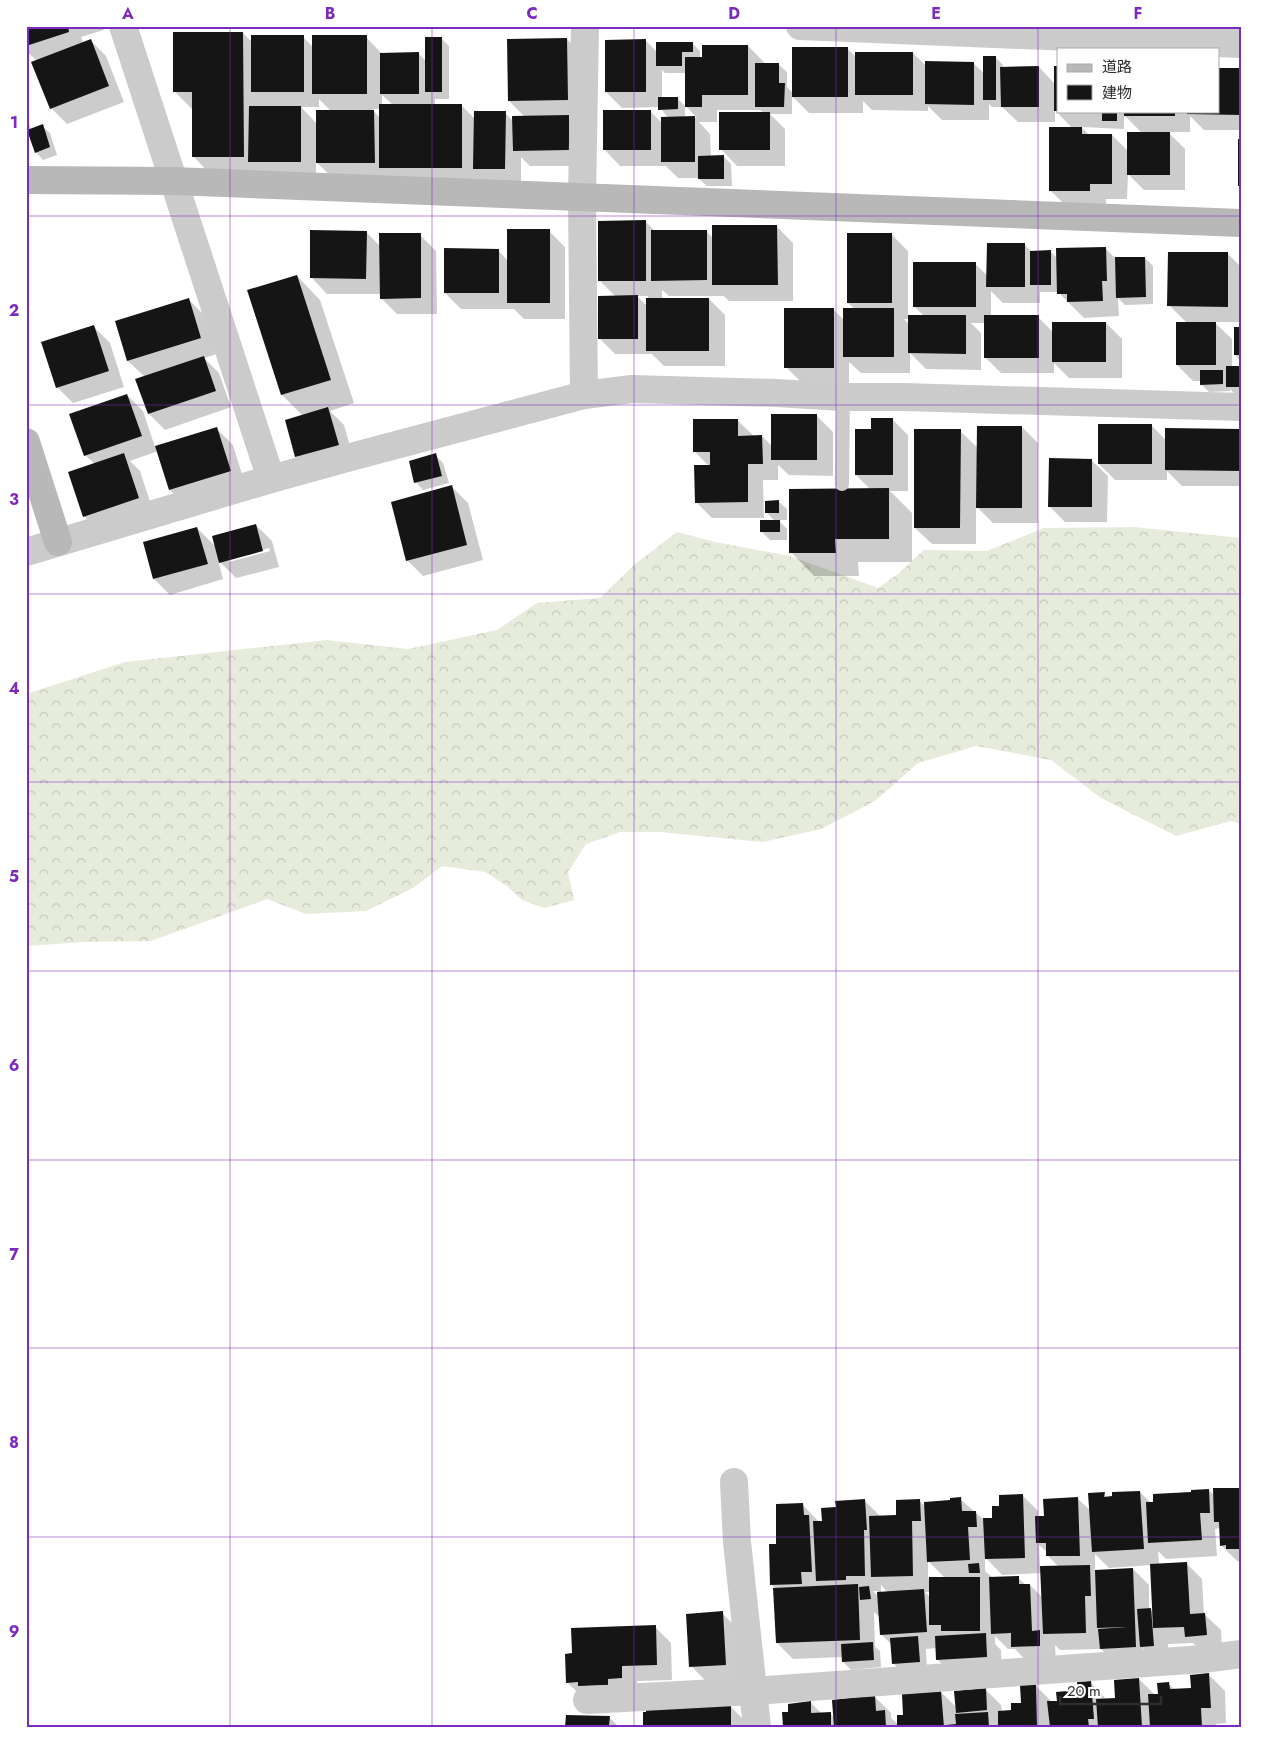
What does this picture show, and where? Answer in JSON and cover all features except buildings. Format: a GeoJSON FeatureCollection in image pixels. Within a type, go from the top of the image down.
{"type":"FeatureCollection","features":[{"type":"Feature","properties":{"kind":"street"},"geometry":{"type":"LineString","coordinates":[[123,26],[271,479]]}},
{"type":"Feature","properties":{"kind":"street"},"geometry":{"type":"LineString","coordinates":[[584,395],[582,198],[585,26]]}},
{"type":"Feature","properties":{"kind":"street"},"geometry":{"type":"LineString","coordinates":[[800,26],[1241,44]]}},
{"type":"Feature","properties":{"kind":"street"},"geometry":{"type":"LineString","coordinates":[[26,180],[173,181],[1241,223]]}},
{"type":"Feature","properties":{"kind":"street"},"geometry":{"type":"LineString","coordinates":[[26,552],[271,479],[584,395],[632,389],[776,392],[843,397],[904,397],[1241,407]]}},
{"type":"Feature","properties":{"kind":"street"},"geometry":{"type":"LineString","coordinates":[[26,442],[58,542]]}},
{"type":"Feature","properties":{"kind":"street"},"geometry":{"type":"LineString","coordinates":[[734,1482],[737,1542],[757,1727]]}},
{"type":"Feature","properties":{"kind":"street"},"geometry":{"type":"LineString","coordinates":[[587,1700],[753,1691],[1203,1659],[1241,1654]]}},
{"type":"Feature","properties":{"kind":"lane"},"geometry":{"type":"LineString","coordinates":[[842,484],[843,397]]}},
{"type":"Feature","properties":{"kind":"green space"},"geometry":{"type":"Polygon","coordinates":[[[1134,527],[1241,538],[1241,824],[1231,821],[1176,836],[1101,798],[1051,760],[976,746],[918,763],[875,801],[821,829],[763,842],[660,832],[620,832],[586,844],[568,872],[574,900],[544,908],[522,900],[507,886],[485,872],[442,866],[413,888],[366,911],[306,914],[267,899],[151,941],[85,942],[26,946],[26,694],[125,662],[327,640],[408,649],[497,630],[537,603],[600,598],[635,564],[677,532],[715,542],[790,556],[878,588],[898,574],[924,550],[987,551],[1044,528],[1134,527]]]}}]}
